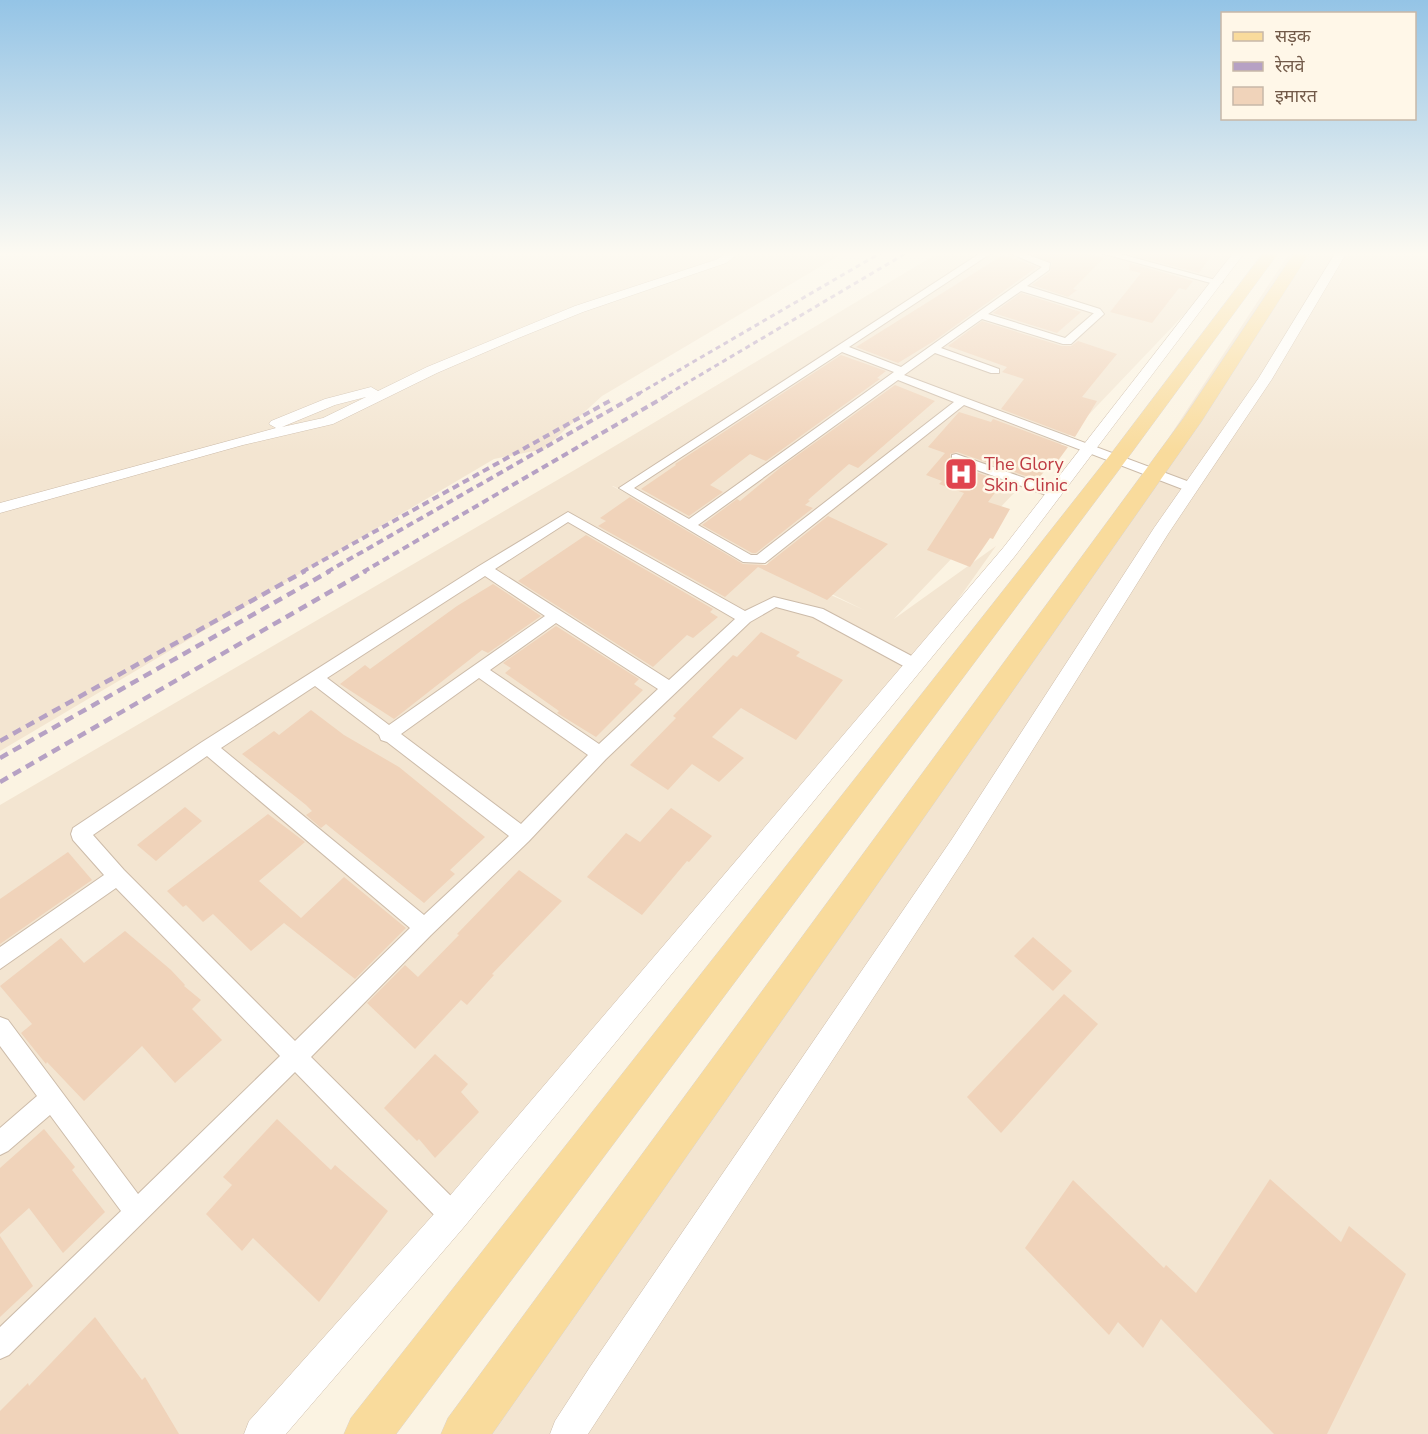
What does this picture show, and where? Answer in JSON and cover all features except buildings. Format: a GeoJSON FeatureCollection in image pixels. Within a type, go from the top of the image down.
{"type":"FeatureCollection","features":[{"type":"Feature","properties":{"kind":"main road"},"geometry":{"type":"LineString","coordinates":[[367,1434],[1118,459],[1222,319]]}},
{"type":"Feature","properties":{"kind":"main road"},"geometry":{"type":"LineString","coordinates":[[464,1434],[1191,422],[1259,319]]}},
{"type":"Feature","properties":{"kind":"street"},"geometry":{"type":"LineString","coordinates":[[0,508],[240,441],[328,422],[407,382],[556,319]]}},
{"type":"Feature","properties":{"kind":"street"},"geometry":{"type":"LineString","coordinates":[[887,319],[626,486],[627,490],[748,559],[760,560],[963,400]]}},
{"type":"Feature","properties":{"kind":"street"},"geometry":{"type":"LineString","coordinates":[[689,525],[976,319]]}},
{"type":"Feature","properties":{"kind":"street"},"geometry":{"type":"LineString","coordinates":[[993,319],[1067,342],[1093,319]]}},
{"type":"Feature","properties":{"kind":"street"},"geometry":{"type":"LineString","coordinates":[[262,1434],[453,1216],[1009,552],[1189,319]]}},
{"type":"Feature","properties":{"kind":"street"},"geometry":{"type":"LineString","coordinates":[[568,1434],[602,1379],[960,846],[1190,487],[1265,379],[1301,319]]}},
{"type":"Feature","properties":{"kind":"street"},"geometry":{"type":"LineString","coordinates":[[842,348],[963,400],[1190,487]]}},
{"type":"Feature","properties":{"kind":"street"},"geometry":{"type":"LineString","coordinates":[[934,349],[995,371]]}},
{"type":"Feature","properties":{"kind":"street"},"geometry":{"type":"LineString","coordinates":[[956,458],[1054,493]]}},
{"type":"Feature","properties":{"kind":"street"},"geometry":{"type":"LineString","coordinates":[[453,1216],[117,876],[80,834],[208,747],[568,516],[745,618]]}},
{"type":"Feature","properties":{"kind":"street"},"geometry":{"type":"LineString","coordinates":[[484,569],[670,689]]}},
{"type":"Feature","properties":{"kind":"street"},"geometry":{"type":"LineString","coordinates":[[0,1346],[424,928],[522,835],[600,754],[745,618],[774,602],[818,613],[915,665]]}},
{"type":"Feature","properties":{"kind":"street"},"geometry":{"type":"LineString","coordinates":[[387,735],[555,616]]}},
{"type":"Feature","properties":{"kind":"street"},"geometry":{"type":"LineString","coordinates":[[479,670],[600,754]]}},
{"type":"Feature","properties":{"kind":"street"},"geometry":{"type":"LineString","coordinates":[[316,678],[387,735],[522,835]]}},
{"type":"Feature","properties":{"kind":"street"},"geometry":{"type":"LineString","coordinates":[[208,747],[424,928]]}},
{"type":"Feature","properties":{"kind":"street"},"geometry":{"type":"LineString","coordinates":[[0,959],[117,876]]}},
{"type":"Feature","properties":{"kind":"street"},"geometry":{"type":"LineString","coordinates":[[0,1028],[136,1211]]}},
{"type":"Feature","properties":{"kind":"street"},"geometry":{"type":"LineString","coordinates":[[0,1143],[51,1099]]}},
{"type":"Feature","properties":{"kind":"shaded area"},"geometry":{"type":"Polygon","coordinates":[[[0,319],[732,319],[602,396],[544,449],[494,459],[0,751],[0,319]]]}},
{"type":"Feature","properties":{"kind":"shaded area"},"geometry":{"type":"Polygon","coordinates":[[[828,319],[1180,319],[894,619],[996,546],[913,663],[276,1434],[0,1434],[0,805],[578,468],[828,319]],[[612,486],[753,560],[864,610],[612,486]]]}},
{"type":"Feature","properties":{"kind":"shaded area"},"geometry":{"type":"Polygon","coordinates":[[[1246,319],[1428,319],[1428,1434],[484,1434],[1005,689],[1246,319]]]}},
{"type":"Feature","properties":{"kind":"railway"},"geometry":{"type":"LineString","coordinates":[[638,394],[767,319]]}},
{"type":"Feature","properties":{"kind":"railway"},"geometry":{"type":"LineString","coordinates":[[668,394],[795,319]]}},
{"type":"Feature","properties":{"kind":"railway"},"geometry":{"type":"LineString","coordinates":[[327,572],[640,393]]}},
{"type":"Feature","properties":{"kind":"railway"},"geometry":{"type":"LineString","coordinates":[[363,572],[671,393]]}},
{"type":"Feature","properties":{"kind":"railway"},"geometry":{"type":"LineString","coordinates":[[302,572],[613,399]]}},
{"type":"Feature","properties":{"kind":"railway"},"geometry":{"type":"LineString","coordinates":[[0,741],[305,571]]}},
{"type":"Feature","properties":{"kind":"railway"},"geometry":{"type":"LineString","coordinates":[[0,758],[330,571]]}},
{"type":"Feature","properties":{"kind":"railway"},"geometry":{"type":"LineString","coordinates":[[0,782],[366,571]]}},
{"type":"Feature","properties":{"kind":"place","name":"The Glory Skin Clinic"},"geometry":{"type":"Point","coordinates":[961,474]}}]}
